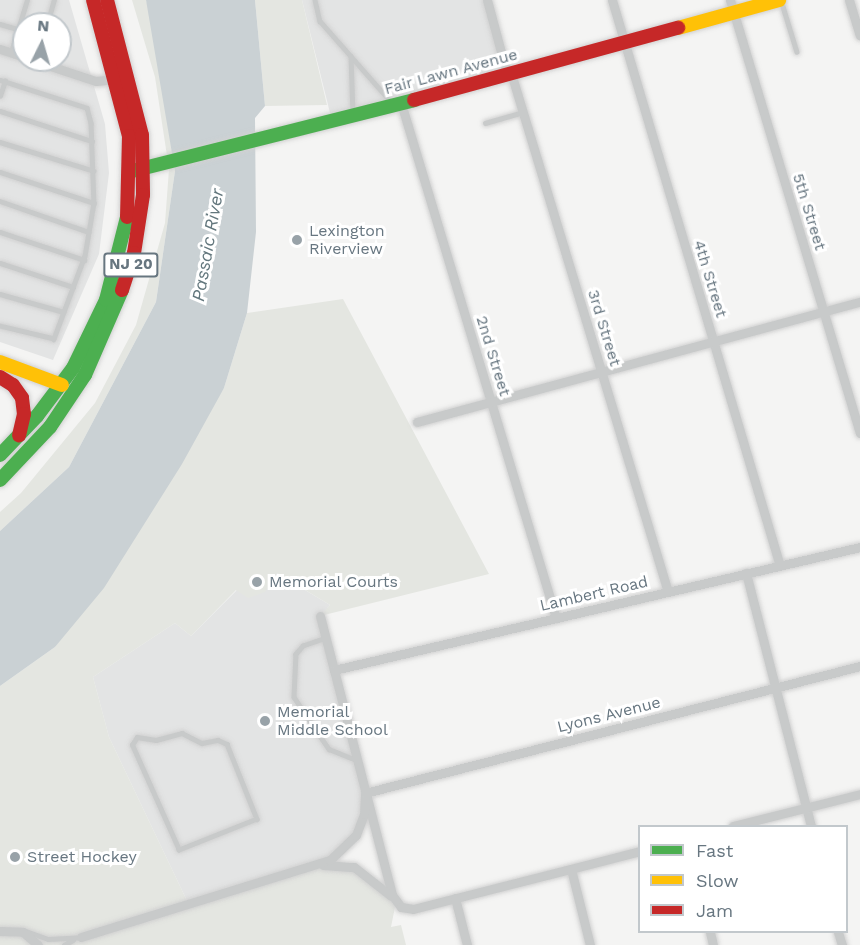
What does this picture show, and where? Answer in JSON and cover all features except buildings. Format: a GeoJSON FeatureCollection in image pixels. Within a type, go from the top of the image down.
{"type":"FeatureCollection","features":[{"type":"Feature","properties":{"kind":"main road","name":"NJ 20"},"geometry":{"type":"LineString","coordinates":[[0,455],[62,385],[92,333],[112,283],[142,169],[129,136],[117,79],[93,0]]}},
{"type":"Feature","properties":{"kind":"main road","name":"NJ 20"},"geometry":{"type":"LineString","coordinates":[[0,480],[62,410],[104,339],[134,253],[142,169],[138,115],[107,0]]}},
{"type":"Feature","properties":{"kind":"main road","name":"Fair Lawn Avenue"},"geometry":{"type":"LineString","coordinates":[[142,169],[353,116],[623,43],[732,6],[780,0]]}},
{"type":"Feature","properties":{"kind":"main road"},"geometry":{"type":"LineString","coordinates":[[0,362],[62,385]]}},
{"type":"Feature","properties":{"kind":"main road"},"geometry":{"type":"LineString","coordinates":[[0,377],[22,398],[24,414],[19,435]]}},
{"type":"Feature","properties":{"kind":"street","name":"3rd Street"},"geometry":{"type":"LineString","coordinates":[[487,0],[668,592]]}},
{"type":"Feature","properties":{"kind":"street","name":"4th Street"},"geometry":{"type":"LineString","coordinates":[[612,0],[780,566]]}},
{"type":"Feature","properties":{"kind":"street"},"geometry":{"type":"LineString","coordinates":[[849,0],[857,11],[860,35]]}},
{"type":"Feature","properties":{"kind":"street","name":"5th Street"},"geometry":{"type":"LineString","coordinates":[[732,6],[860,433]]}},
{"type":"Feature","properties":{"kind":"street"},"geometry":{"type":"LineString","coordinates":[[0,49],[10,53]]}},
{"type":"Feature","properties":{"kind":"street"},"geometry":{"type":"LineString","coordinates":[[69,72],[96,81],[117,79],[126,64]]}},
{"type":"Feature","properties":{"kind":"street","name":"2nd Street"},"geometry":{"type":"LineString","coordinates":[[398,104],[556,618]]}},
{"type":"Feature","properties":{"kind":"street"},"geometry":{"type":"LineString","coordinates":[[417,422],[860,302]]}},
{"type":"Feature","properties":{"kind":"street","name":"Lambert Road"},"geometry":{"type":"LineString","coordinates":[[334,670],[860,547]]}},
{"type":"Feature","properties":{"kind":"street"},"geometry":{"type":"LineString","coordinates":[[746,573],[811,825]]}},
{"type":"Feature","properties":{"kind":"street"},"geometry":{"type":"LineString","coordinates":[[321,616],[365,793],[398,904]]}},
{"type":"Feature","properties":{"kind":"street","name":"Lyons Avenue"},"geometry":{"type":"LineString","coordinates":[[365,793],[860,666]]}},
{"type":"Feature","properties":{"kind":"street"},"geometry":{"type":"LineString","coordinates":[[81,937],[317,866],[340,853],[356,835],[364,814],[365,793]]}},
{"type":"Feature","properties":{"kind":"street"},"geometry":{"type":"LineString","coordinates":[[737,825],[860,794]]}},
{"type":"Feature","properties":{"kind":"street"},"geometry":{"type":"LineString","coordinates":[[317,866],[354,867],[376,881],[398,904],[413,909],[638,851]]}},
{"type":"Feature","properties":{"kind":"street"},"geometry":{"type":"LineString","coordinates":[[571,868],[590,945]]}},
{"type":"Feature","properties":{"kind":"street"},"geometry":{"type":"LineString","coordinates":[[455,898],[467,945]]}},
{"type":"Feature","properties":{"kind":"street"},"geometry":{"type":"LineString","coordinates":[[0,931],[16,930],[29,935],[38,945]]}},
{"type":"Feature","properties":{"kind":"lane"},"geometry":{"type":"LineString","coordinates":[[315,0],[320,21],[398,104]]}},
{"type":"Feature","properties":{"kind":"lane"},"geometry":{"type":"LineString","coordinates":[[780,0],[797,52]]}},
{"type":"Feature","properties":{"kind":"lane"},"geometry":{"type":"LineString","coordinates":[[10,53],[12,47]]}},
{"type":"Feature","properties":{"kind":"lane"},"geometry":{"type":"LineString","coordinates":[[351,56],[353,116]]}},
{"type":"Feature","properties":{"kind":"lane"},"geometry":{"type":"LineString","coordinates":[[0,96],[2,80],[87,108],[94,171],[94,203],[84,260],[54,339],[0,326]]}},
{"type":"Feature","properties":{"kind":"lane"},"geometry":{"type":"LineString","coordinates":[[0,111],[92,141]]}},
{"type":"Feature","properties":{"kind":"lane"},"geometry":{"type":"LineString","coordinates":[[485,123],[523,112]]}},
{"type":"Feature","properties":{"kind":"lane"},"geometry":{"type":"LineString","coordinates":[[0,142],[94,171]]}},
{"type":"Feature","properties":{"kind":"lane"},"geometry":{"type":"LineString","coordinates":[[0,172],[94,203]]}},
{"type":"Feature","properties":{"kind":"lane"},"geometry":{"type":"LineString","coordinates":[[0,201],[89,232]]}},
{"type":"Feature","properties":{"kind":"lane"},"geometry":{"type":"LineString","coordinates":[[0,232],[84,260]]}},
{"type":"Feature","properties":{"kind":"lane"},"geometry":{"type":"LineString","coordinates":[[0,263],[74,287]]}},
{"type":"Feature","properties":{"kind":"lane"},"geometry":{"type":"LineString","coordinates":[[0,294],[64,312]]}},
{"type":"Feature","properties":{"kind":"lane"},"geometry":{"type":"LineString","coordinates":[[326,638],[303,646],[296,654],[294,697],[329,749],[341,757],[357,760]]}},
{"type":"Feature","properties":{"kind":"lane"},"geometry":{"type":"LineString","coordinates":[[182,733],[202,743],[224,742],[256,817],[253,822],[179,850],[133,750],[137,737],[156,740],[182,733]]}},
{"type":"Feature","properties":{"kind":"lane"},"geometry":{"type":"LineString","coordinates":[[16,930],[48,939],[81,937]]}},
{"type":"Feature","properties":{"kind":"lane"},"geometry":{"type":"LineString","coordinates":[[63,945],[81,937]]}},
{"type":"Feature","properties":{"kind":"shaded area"},"geometry":{"type":"Polygon","coordinates":[[[0,0],[69,0],[105,124],[109,173],[99,254],[53,360],[0,342],[0,0]]]}},
{"type":"Feature","properties":{"kind":"shaded area"},"geometry":{"type":"Polygon","coordinates":[[[132,0],[146,0],[153,23],[175,171],[156,302],[69,467],[0,531],[0,512],[21,493],[95,403],[136,325],[165,223],[169,169],[155,77],[132,0]]]}},
{"type":"Feature","properties":{"kind":"shaded area"},"geometry":{"type":"Polygon","coordinates":[[[255,0],[302,0],[327,105],[265,106],[255,0]]]}},
{"type":"Feature","properties":{"kind":"shaded area"},"geometry":{"type":"Polygon","coordinates":[[[302,0],[487,0],[507,74],[332,121],[302,0]]]}},
{"type":"Feature","properties":{"kind":"shaded area"},"geometry":{"type":"Polygon","coordinates":[[[343,299],[489,574],[320,616],[330,605],[277,573],[265,592],[248,598],[236,590],[191,636],[175,623],[93,677],[109,737],[189,905],[317,866],[354,867],[396,902],[391,927],[401,925],[406,945],[0,945],[0,686],[55,647],[224,388],[247,313],[343,299]]]}},
{"type":"Feature","properties":{"kind":"shaded area"},"geometry":{"type":"Polygon","coordinates":[[[255,560],[330,605],[321,616],[365,793],[364,814],[341,853],[189,905],[109,737],[93,677],[175,623],[191,636],[236,591],[255,560]]]}},
{"type":"Feature","properties":{"kind":"water","name":"Passaic River"},"geometry":{"type":"Polygon","coordinates":[[[146,0],[255,0],[265,106],[255,118],[256,232],[247,313],[224,388],[182,464],[104,588],[55,647],[0,686],[0,531],[69,467],[156,302],[175,171],[146,0]]]}},
{"type":"Feature","properties":{"kind":"traffic: fast"},"geometry":{"type":"LineString","coordinates":[[132,171],[414,100]]}},
{"type":"Feature","properties":{"kind":"traffic: fast"},"geometry":{"type":"LineString","coordinates":[[0,455],[37,416],[73,368],[106,300],[127,217]]}},
{"type":"Feature","properties":{"kind":"traffic: fast"},"geometry":{"type":"LineString","coordinates":[[0,480],[50,427],[85,375],[122,290]]}},
{"type":"Feature","properties":{"kind":"traffic: slow"},"geometry":{"type":"LineString","coordinates":[[678,28],[779,0]]}},
{"type":"Feature","properties":{"kind":"traffic: slow"},"geometry":{"type":"LineString","coordinates":[[0,362],[62,385]]}},
{"type":"Feature","properties":{"kind":"traffic: jam"},"geometry":{"type":"LineString","coordinates":[[93,0],[129,136],[127,217]]}},
{"type":"Feature","properties":{"kind":"traffic: jam"},"geometry":{"type":"LineString","coordinates":[[107,0],[142,135],[143,195],[134,253],[122,290]]}},
{"type":"Feature","properties":{"kind":"traffic: jam"},"geometry":{"type":"LineString","coordinates":[[414,100],[678,28]]}},
{"type":"Feature","properties":{"kind":"traffic: jam"},"geometry":{"type":"LineString","coordinates":[[0,377],[13,385],[22,398],[24,414],[19,435]]}},
{"type":"Feature","properties":{"kind":"place","name":"Lexington Riverview"},"geometry":{"type":"Point","coordinates":[297,240]}},
{"type":"Feature","properties":{"kind":"place","name":"Memorial Courts"},"geometry":{"type":"Point","coordinates":[257,582]}},
{"type":"Feature","properties":{"kind":"place","name":"Memorial Middle School"},"geometry":{"type":"Point","coordinates":[265,721]}},
{"type":"Feature","properties":{"kind":"place","name":"Street Hockey"},"geometry":{"type":"Point","coordinates":[15,857]}}]}
